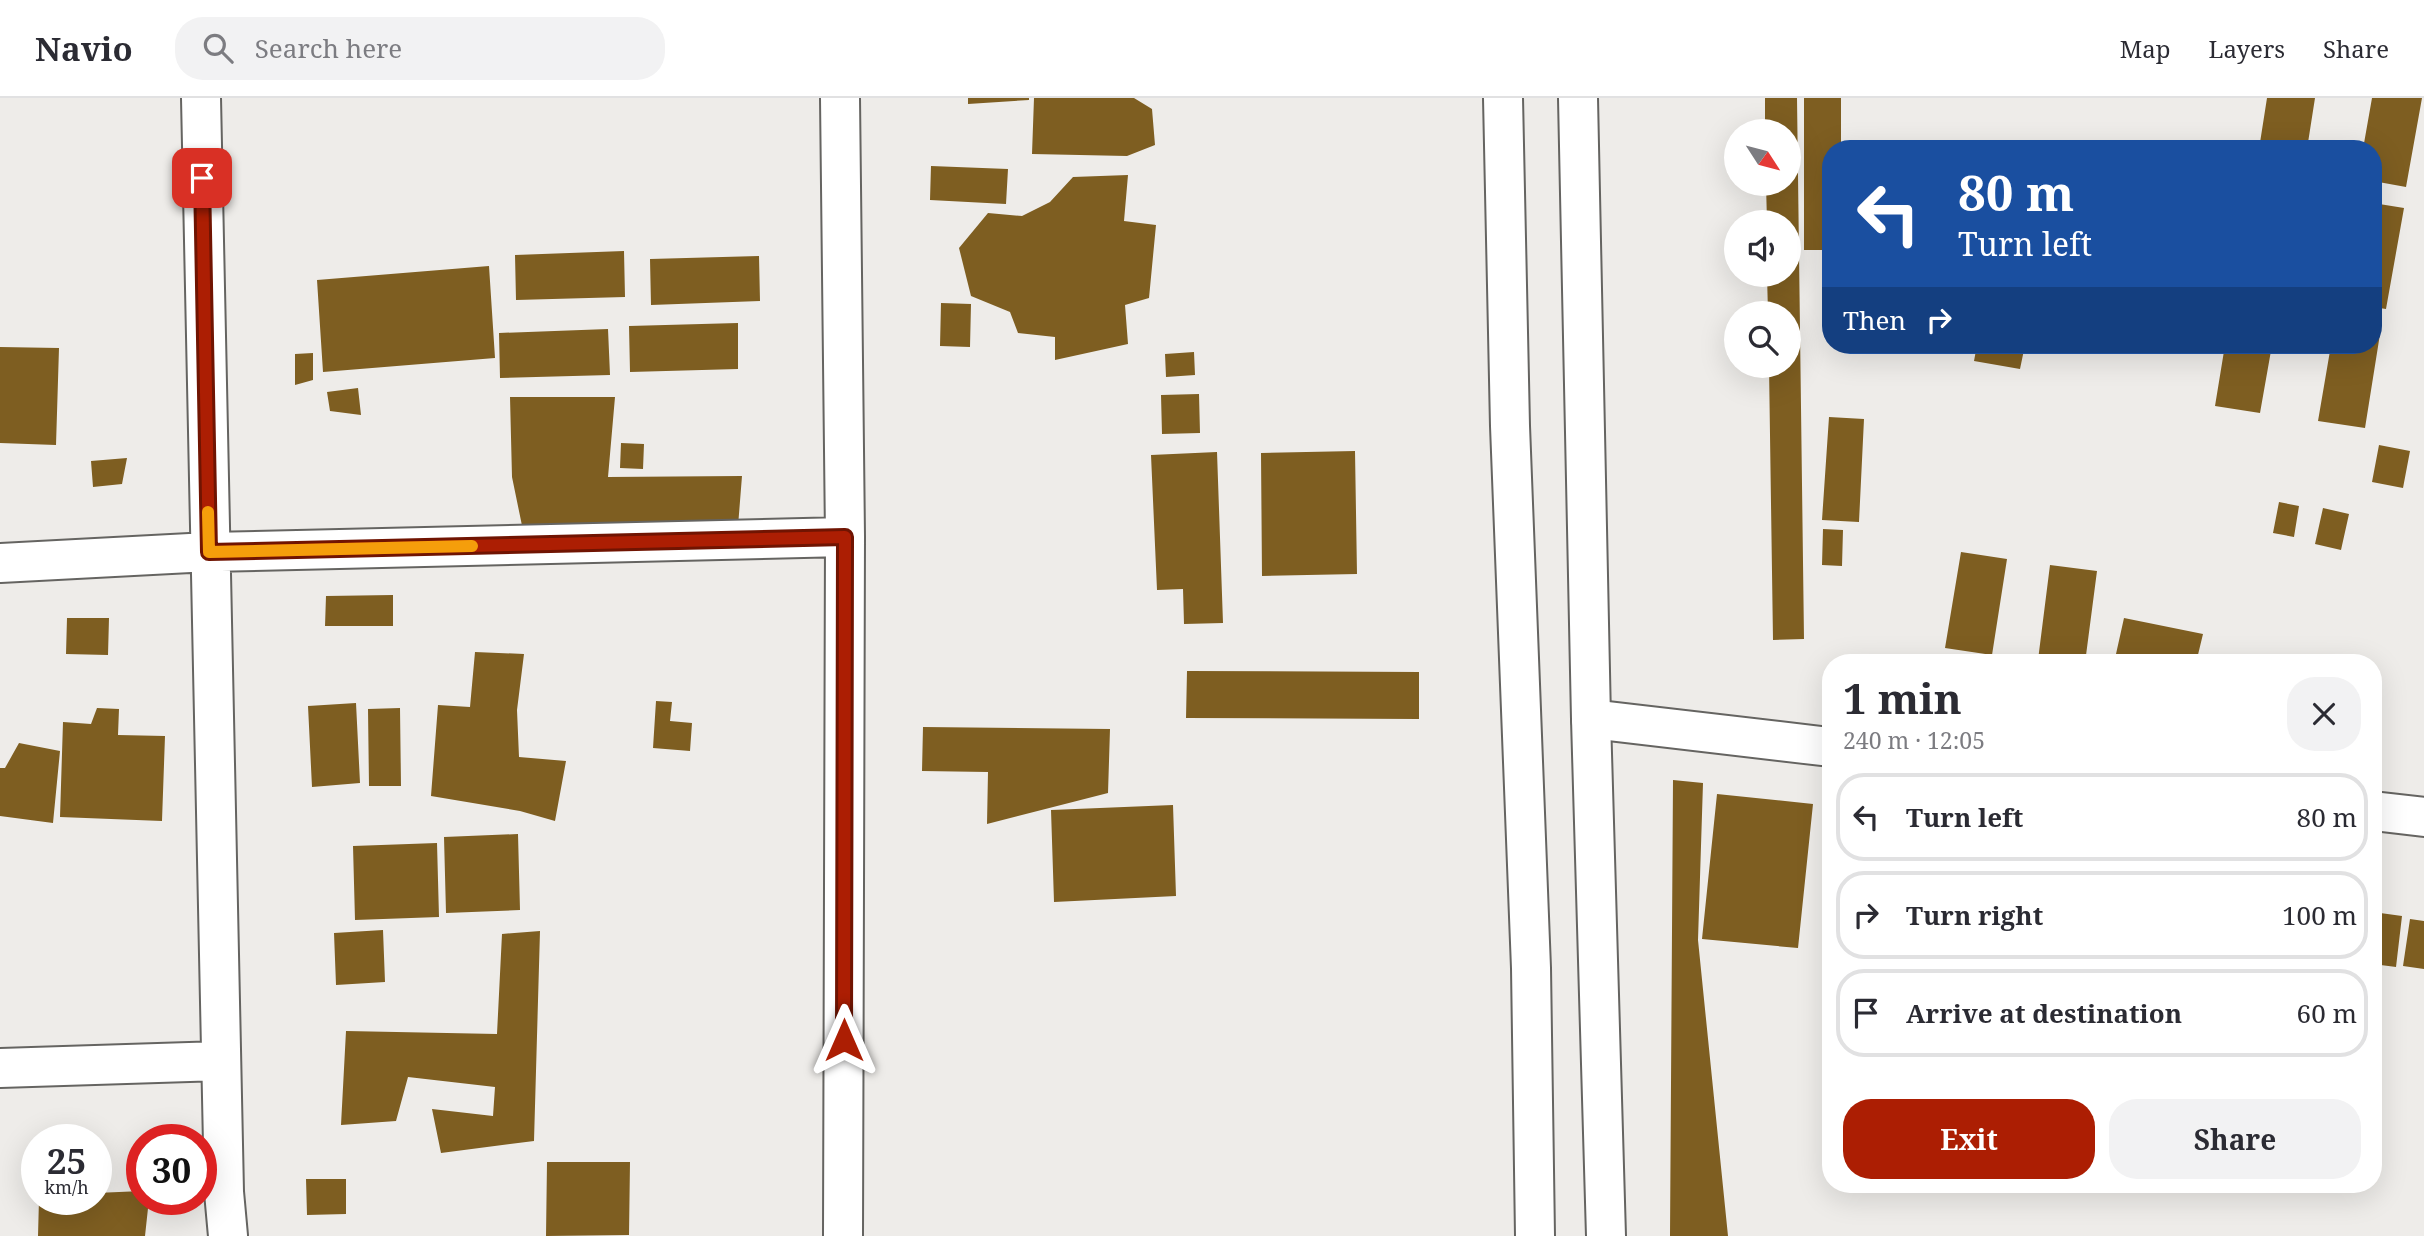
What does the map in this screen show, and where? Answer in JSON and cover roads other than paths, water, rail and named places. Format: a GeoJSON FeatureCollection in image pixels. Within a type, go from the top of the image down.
{"type":"FeatureCollection","features":[{"type":"Feature","properties":{"kind":"street"},"geometry":{"type":"LineString","coordinates":[[201,98],[224,1192],[228,1236]]}},
{"type":"Feature","properties":{"kind":"street"},"geometry":{"type":"LineString","coordinates":[[840,98],[845,537],[843,1236]]}},
{"type":"Feature","properties":{"kind":"street"},"geometry":{"type":"LineString","coordinates":[[1503,98],[1510,426],[1531,968],[1535,1236]]}},
{"type":"Feature","properties":{"kind":"street"},"geometry":{"type":"LineString","coordinates":[[1578,98],[1591,719],[1606,1236]]}},
{"type":"Feature","properties":{"kind":"street"},"geometry":{"type":"LineString","coordinates":[[0,563],[209,552],[845,537]]}},
{"type":"Feature","properties":{"kind":"street"},"geometry":{"type":"LineString","coordinates":[[1591,719],[1822,746]]}},
{"type":"Feature","properties":{"kind":"street"},"geometry":{"type":"LineString","coordinates":[[2382,812],[2424,817]]}},
{"type":"Feature","properties":{"kind":"street"},"geometry":{"type":"LineString","coordinates":[[0,1068],[221,1061]]}}]}
